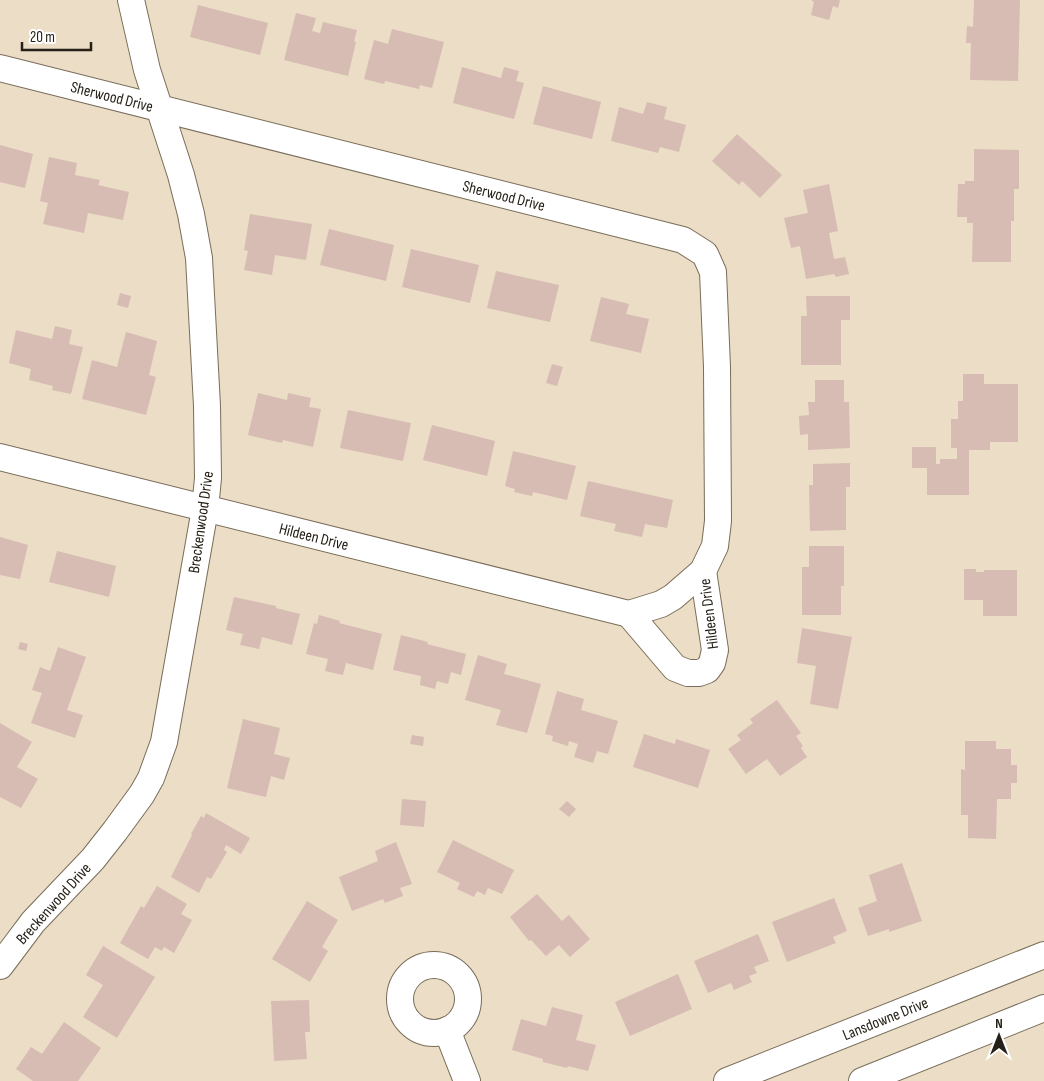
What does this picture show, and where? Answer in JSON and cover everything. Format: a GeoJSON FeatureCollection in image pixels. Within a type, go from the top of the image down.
{"type":"FeatureCollection","features":[{"type":"Feature","properties":{"kind":"street","name":"Breckenwood Drive"},"geometry":{"type":"LineString","coordinates":[[0,966],[33,922],[93,859],[115,832],[151,778],[164,742],[205,509],[208,478],[207,406],[199,258],[182,175],[147,70],[131,0]]}},
{"type":"Feature","properties":{"kind":"street","name":"Sherwood Drive"},"geometry":{"type":"LineString","coordinates":[[0,68],[683,240],[698,248],[705,254],[713,272],[717,358],[718,521],[715,546],[706,566]]}},
{"type":"Feature","properties":{"kind":"street","name":"Hildeen Drive"},"geometry":{"type":"LineString","coordinates":[[0,457],[629,614],[661,604],[673,597],[706,566]]}},
{"type":"Feature","properties":{"kind":"street","name":"Hildeen Drive"},"geometry":{"type":"LineString","coordinates":[[629,614],[675,668],[688,673],[699,673],[707,670],[712,664],[715,650],[706,566]]}},
{"type":"Feature","properties":{"kind":"street","name":"Lansdowne Drive"},"geometry":{"type":"LineString","coordinates":[[727,1081],[1044,955]]}},
{"type":"Feature","properties":{"kind":"street"},"geometry":{"type":"LineString","coordinates":[[862,1081],[1044,1008]]}},
{"type":"Feature","properties":{"kind":"street"},"geometry":{"type":"LineString","coordinates":[[447,1030],[467,1081]]}},
{"type":"Feature","properties":{"kind":"building"},"geometry":{"type":"Polygon","coordinates":[[[811,0],[840,0],[838,8],[833,6],[829,20],[811,15],[814,2],[811,0]]]}},
{"type":"Feature","properties":{"kind":"building"},"geometry":{"type":"Polygon","coordinates":[[[974,0],[1020,0],[1018,81],[970,80],[971,43],[966,43],[967,26],[973,27],[974,0]]]}},
{"type":"Feature","properties":{"kind":"building"},"geometry":{"type":"Polygon","coordinates":[[[198,5],[268,23],[260,55],[190,37],[198,5]]]}},
{"type":"Feature","properties":{"kind":"building"},"geometry":{"type":"Polygon","coordinates":[[[296,13],[316,18],[312,31],[320,33],[323,22],[357,30],[348,76],[284,60],[296,13]]]}},
{"type":"Feature","properties":{"kind":"building"},"geometry":{"type":"Polygon","coordinates":[[[392,29],[444,42],[432,88],[420,85],[419,89],[385,81],[384,84],[364,79],[374,40],[388,44],[392,29]]]}},
{"type":"Feature","properties":{"kind":"building"},"geometry":{"type":"Polygon","coordinates":[[[462,67],[501,78],[504,67],[519,71],[516,81],[524,83],[514,119],[453,103],[462,67]]]}},
{"type":"Feature","properties":{"kind":"building"},"geometry":{"type":"Polygon","coordinates":[[[543,86],[601,102],[592,139],[533,124],[543,86]]]}},
{"type":"Feature","properties":{"kind":"building"},"geometry":{"type":"Polygon","coordinates":[[[647,102],[667,107],[664,119],[686,125],[679,152],[660,147],[658,153],[611,141],[619,107],[643,114],[647,102]]]}},
{"type":"Feature","properties":{"kind":"building"},"geometry":{"type":"Polygon","coordinates":[[[737,134],[782,175],[760,198],[742,181],[739,185],[712,161],[737,134]]]}},
{"type":"Feature","properties":{"kind":"building"},"geometry":{"type":"Polygon","coordinates":[[[0,145],[33,154],[25,188],[0,182],[0,145]]]}},
{"type":"Feature","properties":{"kind":"building"},"geometry":{"type":"Polygon","coordinates":[[[974,149],[1019,150],[1019,189],[1014,189],[1014,221],[1011,221],[1011,262],[972,262],[973,223],[967,223],[967,217],[957,217],[958,184],[965,184],[965,181],[974,181],[974,149]]]}},
{"type":"Feature","properties":{"kind":"building"},"geometry":{"type":"Polygon","coordinates":[[[49,157],[77,163],[75,175],[100,180],[98,185],[129,192],[123,220],[88,213],[84,233],[43,224],[48,203],[40,201],[49,157]]]}},
{"type":"Feature","properties":{"kind":"building"},"geometry":{"type":"Polygon","coordinates":[[[829,184],[838,231],[829,233],[834,259],[845,257],[849,274],[836,277],[834,274],[806,279],[800,246],[791,248],[784,218],[808,213],[803,190],[829,184]]]}},
{"type":"Feature","properties":{"kind":"building"},"geometry":{"type":"Polygon","coordinates":[[[250,214],[312,224],[306,260],[275,255],[272,275],[244,270],[248,251],[244,250],[250,214]]]}},
{"type":"Feature","properties":{"kind":"building"},"geometry":{"type":"Polygon","coordinates":[[[329,229],[394,245],[386,281],[320,265],[329,229]]]}},
{"type":"Feature","properties":{"kind":"building"},"geometry":{"type":"Polygon","coordinates":[[[411,249],[479,265],[470,303],[402,287],[411,249]]]}},
{"type":"Feature","properties":{"kind":"building"},"geometry":{"type":"Polygon","coordinates":[[[496,271],[559,285],[550,322],[487,308],[496,271]]]}},
{"type":"Feature","properties":{"kind":"building"},"geometry":{"type":"Polygon","coordinates":[[[120,293],[131,296],[128,308],[117,305],[120,293]]]}},
{"type":"Feature","properties":{"kind":"building"},"geometry":{"type":"Polygon","coordinates":[[[806,296],[850,296],[850,320],[841,320],[841,365],[801,365],[801,316],[807,316],[806,296]]]}},
{"type":"Feature","properties":{"kind":"building"},"geometry":{"type":"Polygon","coordinates":[[[601,297],[629,304],[626,314],[649,319],[641,353],[590,341],[601,297]]]}},
{"type":"Feature","properties":{"kind":"building"},"geometry":{"type":"Polygon","coordinates":[[[55,326],[72,330],[69,344],[83,347],[71,394],[52,390],[53,386],[29,380],[31,369],[9,363],[16,330],[52,339],[55,326]]]}},
{"type":"Feature","properties":{"kind":"building"},"geometry":{"type":"Polygon","coordinates":[[[126,332],[157,341],[149,375],[156,377],[146,415],[82,399],[92,360],[117,367],[126,332]]]}},
{"type":"Feature","properties":{"kind":"building"},"geometry":{"type":"Polygon","coordinates":[[[552,364],[563,367],[557,386],[546,383],[552,364]]]}},
{"type":"Feature","properties":{"kind":"building"},"geometry":{"type":"Polygon","coordinates":[[[963,374],[984,374],[984,384],[1018,384],[1018,442],[990,442],[990,450],[969,450],[969,495],[927,495],[927,468],[912,468],[912,447],[936,447],[936,464],[940,464],[940,459],[957,459],[957,448],[951,448],[951,419],[958,419],[958,401],[963,401],[963,374]]]}},
{"type":"Feature","properties":{"kind":"building"},"geometry":{"type":"Polygon","coordinates":[[[815,380],[844,380],[844,402],[849,402],[850,448],[808,450],[808,434],[800,435],[799,416],[809,415],[808,402],[815,402],[815,380]]]}},
{"type":"Feature","properties":{"kind":"building"},"geometry":{"type":"Polygon","coordinates":[[[258,393],[287,400],[288,393],[311,398],[309,407],[321,409],[313,447],[283,440],[282,443],[248,435],[258,393]]]}},
{"type":"Feature","properties":{"kind":"building"},"geometry":{"type":"Polygon","coordinates":[[[348,410],[411,423],[403,461],[340,448],[348,410]]]}},
{"type":"Feature","properties":{"kind":"building"},"geometry":{"type":"Polygon","coordinates":[[[432,425],[495,441],[487,476],[423,460],[432,425]]]}},
{"type":"Feature","properties":{"kind":"building"},"geometry":{"type":"Polygon","coordinates":[[[513,451],[576,466],[567,500],[533,492],[532,496],[514,492],[515,489],[505,486],[513,451]]]}},
{"type":"Feature","properties":{"kind":"building"},"geometry":{"type":"Polygon","coordinates":[[[850,463],[850,487],[846,487],[846,530],[810,531],[809,485],[813,485],[813,464],[850,463]]]}},
{"type":"Feature","properties":{"kind":"building"},"geometry":{"type":"Polygon","coordinates":[[[588,481],[673,500],[667,528],[645,524],[642,537],[614,531],[616,524],[580,516],[588,481]]]}},
{"type":"Feature","properties":{"kind":"building"},"geometry":{"type":"Polygon","coordinates":[[[0,537],[28,545],[20,579],[0,575],[0,537]]]}},
{"type":"Feature","properties":{"kind":"building"},"geometry":{"type":"Polygon","coordinates":[[[809,546],[844,546],[844,586],[841,586],[841,615],[802,615],[802,567],[809,567],[809,546]]]}},
{"type":"Feature","properties":{"kind":"building"},"geometry":{"type":"Polygon","coordinates":[[[57,551],[116,566],[109,597],[49,582],[57,551]]]}},
{"type":"Feature","properties":{"kind":"building"},"geometry":{"type":"Polygon","coordinates":[[[964,569],[976,569],[976,572],[984,572],[984,570],[1017,570],[1017,616],[983,616],[983,600],[964,600],[964,569]]]}},
{"type":"Feature","properties":{"kind":"building"},"geometry":{"type":"Polygon","coordinates":[[[234,597],[276,606],[276,608],[300,614],[292,645],[262,637],[259,649],[240,645],[243,634],[226,630],[234,597]]]}},
{"type":"Feature","properties":{"kind":"building"},"geometry":{"type":"Polygon","coordinates":[[[319,615],[340,621],[339,623],[382,634],[373,670],[346,663],[343,675],[325,671],[328,659],[306,654],[314,623],[317,624],[319,615]]]}},
{"type":"Feature","properties":{"kind":"building"},"geometry":{"type":"Polygon","coordinates":[[[802,628],[852,637],[838,709],[810,704],[816,666],[797,663],[802,628]]]}},
{"type":"Feature","properties":{"kind":"building"},"geometry":{"type":"Polygon","coordinates":[[[401,635],[466,654],[461,675],[451,672],[448,684],[437,681],[435,689],[420,685],[421,676],[393,670],[401,635]]]}},
{"type":"Feature","properties":{"kind":"building"},"geometry":{"type":"Polygon","coordinates":[[[20,642],[28,644],[26,651],[18,649],[20,642]]]}},
{"type":"Feature","properties":{"kind":"building"},"geometry":{"type":"Polygon","coordinates":[[[58,647],[86,657],[67,710],[83,715],[75,738],[31,723],[42,693],[32,690],[40,667],[50,671],[58,647]]]}},
{"type":"Feature","properties":{"kind":"building"},"geometry":{"type":"Polygon","coordinates":[[[478,655],[507,664],[504,674],[541,684],[527,733],[496,725],[501,710],[465,700],[478,655]]]}},
{"type":"Feature","properties":{"kind":"building"},"geometry":{"type":"Polygon","coordinates":[[[557,691],[584,699],[581,710],[618,721],[608,754],[597,751],[593,763],[574,757],[578,744],[569,741],[568,746],[552,741],[553,736],[545,734],[557,691]]]}},
{"type":"Feature","properties":{"kind":"building"},"geometry":{"type":"Polygon","coordinates":[[[777,700],[801,733],[796,736],[803,746],[801,748],[807,757],[780,776],[767,759],[746,774],[728,749],[741,740],[737,735],[753,723],[750,719],[777,700]]]}},
{"type":"Feature","properties":{"kind":"building"},"geometry":{"type":"Polygon","coordinates":[[[243,719],[280,728],[274,754],[290,758],[284,780],[271,776],[266,797],[227,788],[243,719]]]}},
{"type":"Feature","properties":{"kind":"building"},"geometry":{"type":"Polygon","coordinates":[[[0,723],[32,742],[17,767],[38,779],[21,808],[0,797],[0,723]]]}},
{"type":"Feature","properties":{"kind":"building"},"geometry":{"type":"Polygon","coordinates":[[[644,734],[675,744],[676,739],[710,750],[698,788],[633,767],[644,734]]]}},
{"type":"Feature","properties":{"kind":"building"},"geometry":{"type":"Polygon","coordinates":[[[412,735],[424,737],[423,746],[410,744],[412,735]]]}},
{"type":"Feature","properties":{"kind":"building"},"geometry":{"type":"Polygon","coordinates":[[[965,741],[996,741],[996,749],[1011,749],[1011,765],[1017,765],[1017,783],[1011,783],[1011,799],[997,799],[996,839],[968,838],[968,815],[961,815],[961,769],[965,770],[965,741]]]}},
{"type":"Feature","properties":{"kind":"building"},"geometry":{"type":"Polygon","coordinates":[[[402,799],[426,801],[424,827],[400,825],[402,799]]]}},
{"type":"Feature","properties":{"kind":"building"},"geometry":{"type":"Polygon","coordinates":[[[567,801],[576,809],[569,817],[559,809],[567,801]]]}},
{"type":"Feature","properties":{"kind":"building"},"geometry":{"type":"Polygon","coordinates":[[[206,813],[250,838],[241,854],[226,845],[224,850],[227,852],[211,879],[207,877],[199,893],[171,877],[191,834],[201,816],[204,818],[206,813]]]}},
{"type":"Feature","properties":{"kind":"building"},"geometry":{"type":"Polygon","coordinates":[[[453,840],[514,870],[502,894],[488,888],[485,895],[477,891],[474,897],[457,889],[460,883],[437,872],[453,840]]]}},
{"type":"Feature","properties":{"kind":"building"},"geometry":{"type":"Polygon","coordinates":[[[396,842],[412,884],[400,888],[403,896],[385,903],[383,899],[352,911],[339,877],[378,861],[375,851],[396,842]]]}},
{"type":"Feature","properties":{"kind":"building"},"geometry":{"type":"Polygon","coordinates":[[[902,863],[922,921],[889,932],[889,929],[868,936],[858,908],[877,901],[869,875],[902,863]]]}},
{"type":"Feature","properties":{"kind":"building"},"geometry":{"type":"Polygon","coordinates":[[[157,886],[187,904],[181,914],[192,920],[174,953],[164,947],[162,951],[155,947],[148,959],[120,943],[141,906],[144,908],[157,886]]]}},
{"type":"Feature","properties":{"kind":"building"},"geometry":{"type":"Polygon","coordinates":[[[537,894],[562,921],[569,915],[590,939],[570,957],[559,945],[546,956],[531,940],[529,941],[510,917],[537,894]]]}},
{"type":"Feature","properties":{"kind":"building"},"geometry":{"type":"Polygon","coordinates":[[[834,898],[847,931],[833,937],[836,943],[787,962],[772,922],[834,898]]]}},
{"type":"Feature","properties":{"kind":"building"},"geometry":{"type":"Polygon","coordinates":[[[307,901],[338,920],[322,947],[328,951],[310,982],[272,959],[307,901]]]}},
{"type":"Feature","properties":{"kind":"building"},"geometry":{"type":"Polygon","coordinates":[[[758,934],[769,961],[754,967],[757,973],[749,976],[752,982],[734,990],[731,983],[708,993],[694,961],[758,934]]]}},
{"type":"Feature","properties":{"kind":"building"},"geometry":{"type":"Polygon","coordinates":[[[103,946],[155,977],[117,1038],[83,1017],[103,985],[86,975],[103,946]]]}},
{"type":"Feature","properties":{"kind":"building"},"geometry":{"type":"Polygon","coordinates":[[[678,974],[692,1009],[630,1036],[615,1002],[678,974]]]}},
{"type":"Feature","properties":{"kind":"building"},"geometry":{"type":"Polygon","coordinates":[[[309,1000],[310,1032],[305,1032],[307,1059],[274,1061],[271,1001],[309,1000]]]}},
{"type":"Feature","properties":{"kind":"building"},"geometry":{"type":"Polygon","coordinates":[[[552,1007],[583,1015],[576,1040],[596,1045],[588,1071],[543,1062],[543,1059],[512,1050],[521,1019],[546,1026],[552,1007]]]}},
{"type":"Feature","properties":{"kind":"building"},"geometry":{"type":"Polygon","coordinates":[[[64,1022],[101,1048],[78,1081],[33,1081],[16,1069],[31,1047],[42,1054],[64,1022]]]}}]}
